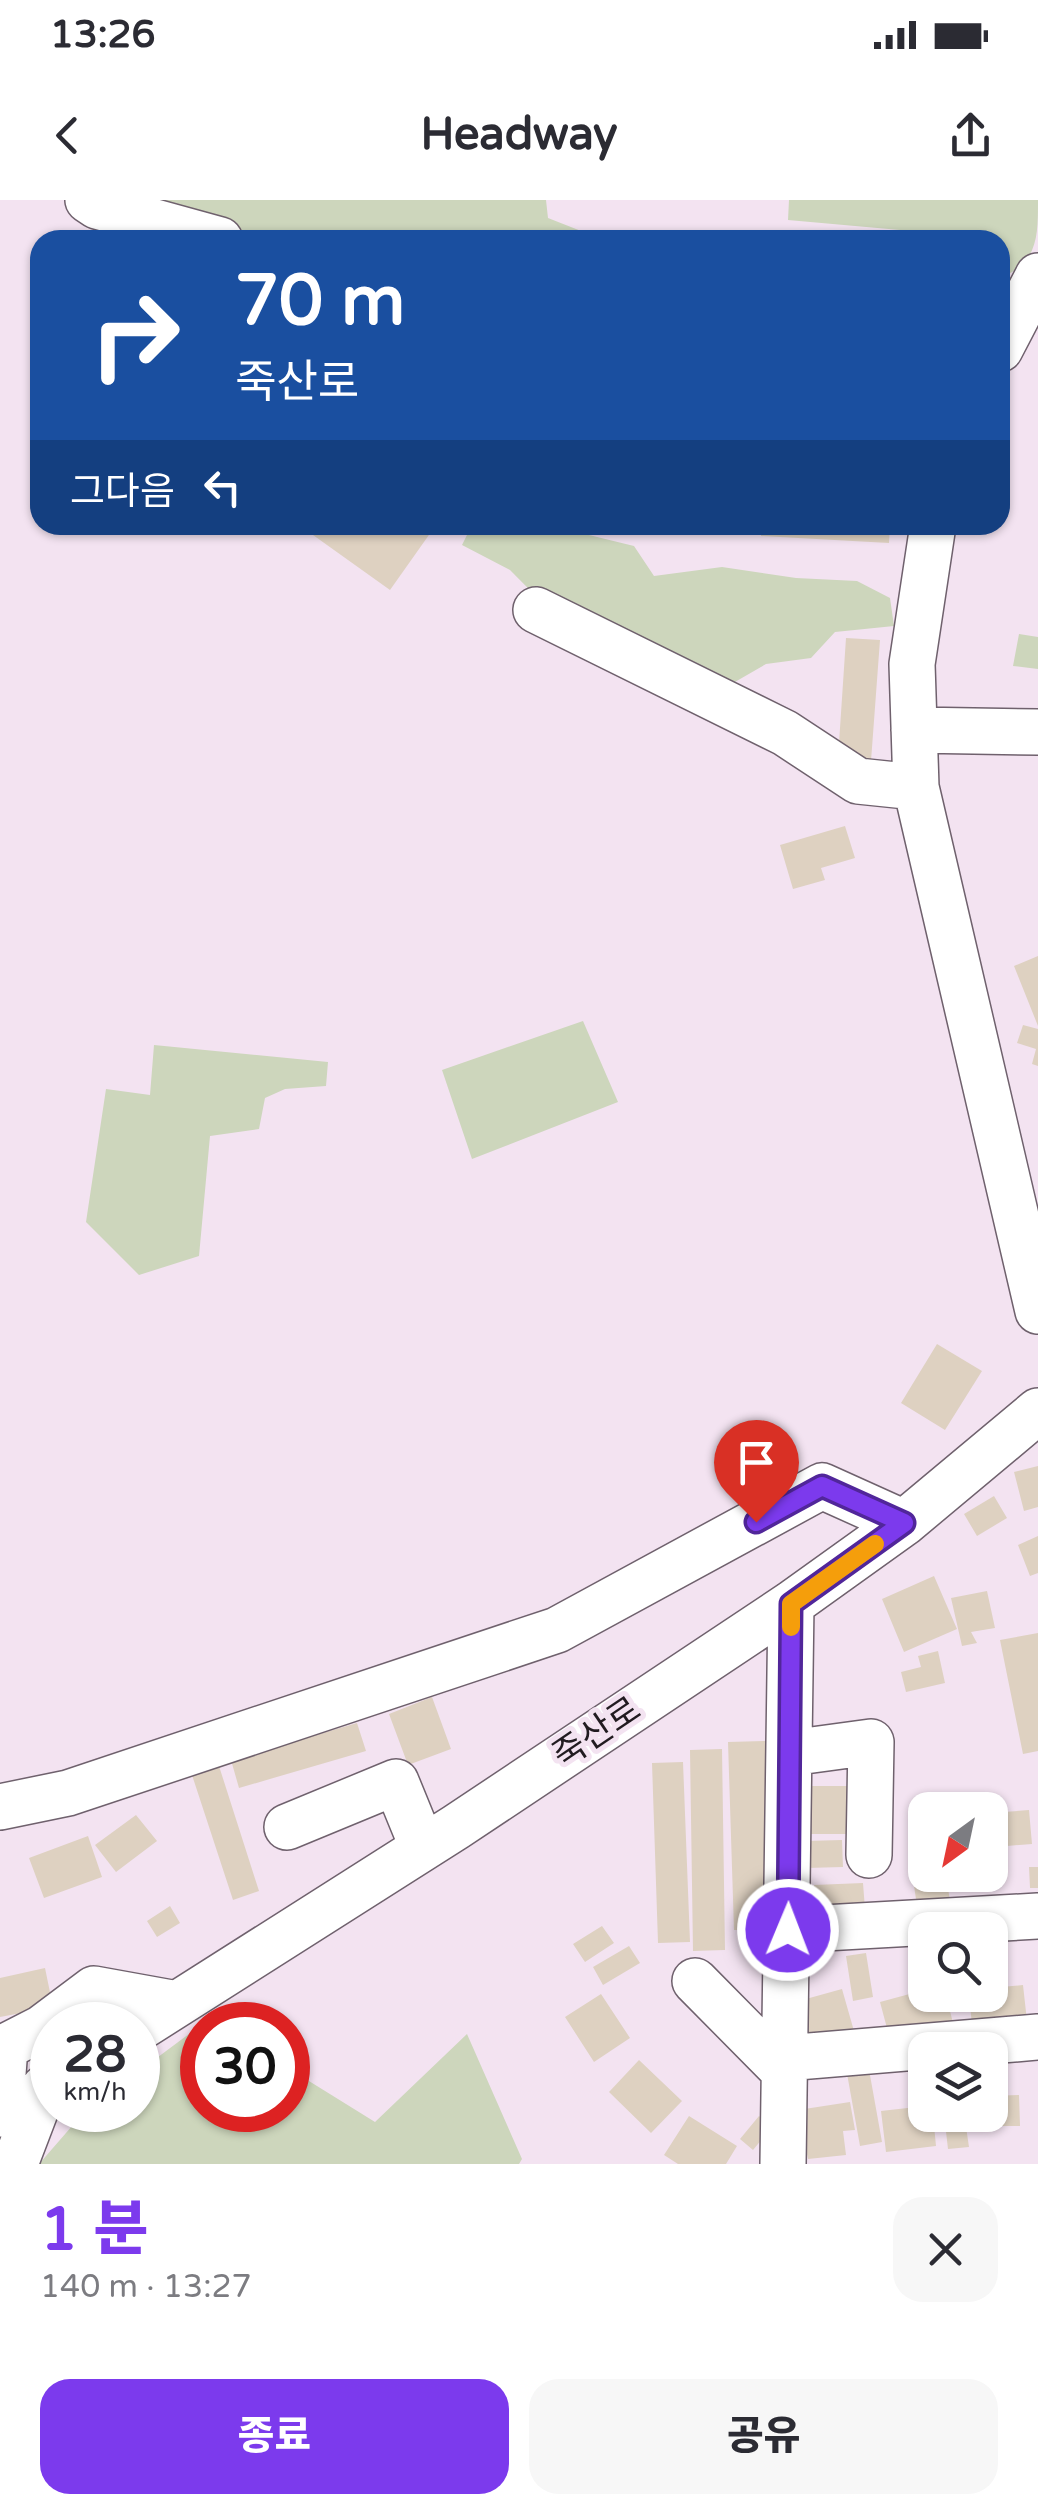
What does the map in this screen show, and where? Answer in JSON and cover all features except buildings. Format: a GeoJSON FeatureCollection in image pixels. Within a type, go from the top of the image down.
{"type":"FeatureCollection","features":[{"type":"Feature","properties":{"kind":"street"},"geometry":{"type":"LineString","coordinates":[[88,200],[96,206],[184,230]]}},
{"type":"Feature","properties":{"kind":"street"},"geometry":{"type":"LineString","coordinates":[[1010,330],[1038,276]]}},
{"type":"Feature","properties":{"kind":"street"},"geometry":{"type":"LineString","coordinates":[[931,535],[912,664],[916,787],[1038,1310]]}},
{"type":"Feature","properties":{"kind":"street"},"geometry":{"type":"LineString","coordinates":[[536,610],[785,733],[858,781],[916,787]]}},
{"type":"Feature","properties":{"kind":"street"},"geometry":{"type":"LineString","coordinates":[[914,730],[1038,732]]}},
{"type":"Feature","properties":{"kind":"street","name":"죽산로"},"geometry":{"type":"LineString","coordinates":[[160,2014],[423,1848],[791,1604],[904,1523],[1038,1411]]}},
{"type":"Feature","properties":{"kind":"street"},"geometry":{"type":"LineString","coordinates":[[0,1807],[68,1793],[557,1630],[822,1486],[904,1523]]}},
{"type":"Feature","properties":{"kind":"street"},"geometry":{"type":"LineString","coordinates":[[782,2164],[791,1604]]}},
{"type":"Feature","properties":{"kind":"street"},"geometry":{"type":"LineString","coordinates":[[790,1754],[871,1742],[869,1856]]}},
{"type":"Feature","properties":{"kind":"street"},"geometry":{"type":"LineString","coordinates":[[287,1827],[396,1782],[423,1848]]}},
{"type":"Feature","properties":{"kind":"street"},"geometry":{"type":"LineString","coordinates":[[788,1930],[1038,1916]]}},
{"type":"Feature","properties":{"kind":"street"},"geometry":{"type":"LineString","coordinates":[[695,1981],[785,2065],[1038,2037]]}},
{"type":"Feature","properties":{"kind":"street"},"geometry":{"type":"LineString","coordinates":[[0,2114],[4,2047],[42,2028],[94,1988],[177,2004]]}},
{"type":"Feature","properties":{"kind":"street"},"geometry":{"type":"LineString","coordinates":[[0,2114],[30,2096]]}},
{"type":"Feature","properties":{"kind":"street"},"geometry":{"type":"LineString","coordinates":[[15,2164],[30,2128]]}},
{"type":"Feature","properties":{"kind":"green space"},"geometry":{"type":"Polygon","coordinates":[[[114,200],[546,200],[548,218],[579,230],[208,230],[114,200]]]}},
{"type":"Feature","properties":{"kind":"green space"},"geometry":{"type":"Polygon","coordinates":[[[789,200],[1038,200],[1033,247],[1022,265],[1010,273],[1010,230],[900,230],[788,220],[789,200]]]}},
{"type":"Feature","properties":{"kind":"green space"},"geometry":{"type":"Polygon","coordinates":[[[467,535],[589,535],[634,546],[654,576],[722,567],[796,578],[857,581],[890,598],[894,626],[835,632],[811,658],[766,664],[721,690],[604,665],[510,570],[462,545],[467,535]]]}},
{"type":"Feature","properties":{"kind":"green space"},"geometry":{"type":"Polygon","coordinates":[[[1019,634],[1038,637],[1038,669],[1013,666],[1019,634]]]}},
{"type":"Feature","properties":{"kind":"green space"},"geometry":{"type":"Polygon","coordinates":[[[583,1021],[618,1102],[472,1159],[442,1070],[583,1021]]]}},
{"type":"Feature","properties":{"kind":"green space"},"geometry":{"type":"Polygon","coordinates":[[[154,1045],[328,1062],[326,1086],[285,1089],[265,1098],[259,1129],[210,1136],[199,1256],[139,1275],[86,1222],[106,1089],[150,1095],[154,1045]]]}},
{"type":"Feature","properties":{"kind":"green space"},"geometry":{"type":"Polygon","coordinates":[[[467,2034],[522,2159],[519,2164],[39,2164],[67,2132],[160,2132],[160,2056],[180,2041],[180,2132],[310,2132],[310,2082],[375,2122],[467,2034]]]}},
{"type":"Feature","properties":{"kind":"slow traffic"},"geometry":{"type":"LineString","coordinates":[[791,1627],[791,1604],[875,1544]]}},
{"type":"Feature","properties":{"kind":"route"},"geometry":{"type":"LineString","coordinates":[[756,1522],[822,1486],[904,1523],[791,1604],[788,1930]]}}]}
